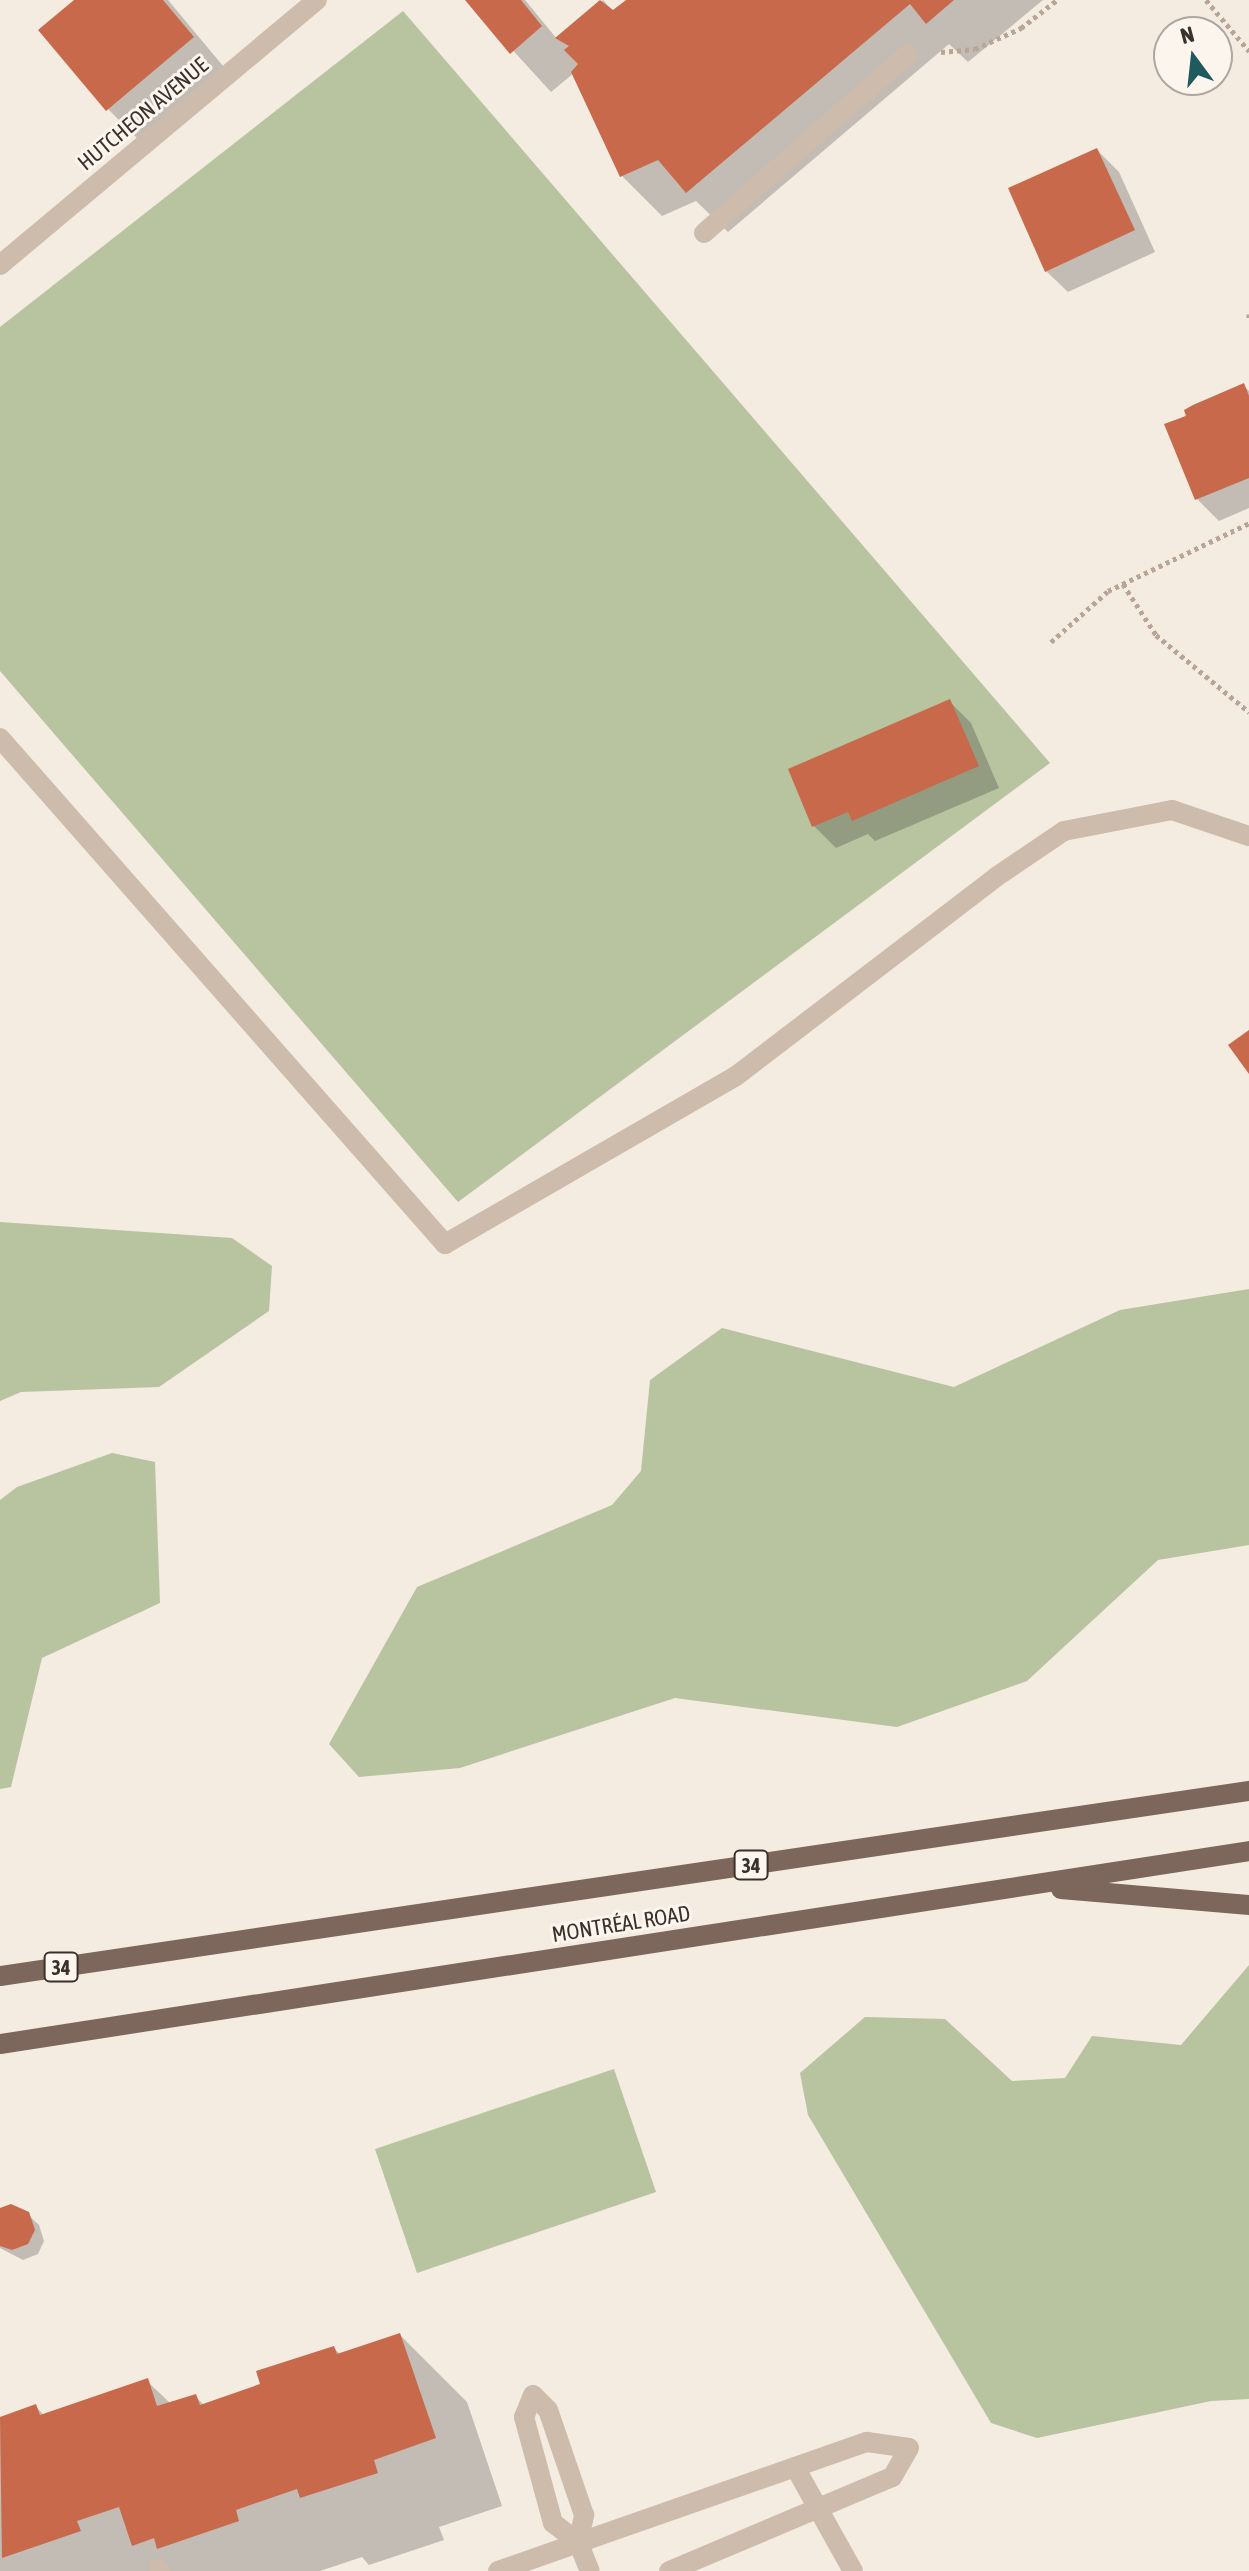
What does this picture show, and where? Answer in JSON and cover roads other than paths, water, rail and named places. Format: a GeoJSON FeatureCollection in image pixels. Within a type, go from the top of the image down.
{"type":"FeatureCollection","features":[{"type":"Feature","properties":{"kind":"main road","name":"MONTRÉAL ROAD"},"geometry":{"type":"LineString","coordinates":[[0,1976],[1249,1791]]}},
{"type":"Feature","properties":{"kind":"main road","name":"MONTRÉAL ROAD"},"geometry":{"type":"LineString","coordinates":[[0,2044],[1249,1851]]}},
{"type":"Feature","properties":{"kind":"main road"},"geometry":{"type":"LineString","coordinates":[[1025,1886],[1249,1905]]}},
{"type":"Feature","properties":{"kind":"street","name":"HUTCHEON AVENUE"},"geometry":{"type":"LineString","coordinates":[[0,265],[317,0]]}},
{"type":"Feature","properties":{"kind":"street"},"geometry":{"type":"LineString","coordinates":[[704,233],[908,54]]}},
{"type":"Feature","properties":{"kind":"street"},"geometry":{"type":"LineString","coordinates":[[0,738],[445,1244],[736,1076],[996,877],[1064,831],[1172,810],[1249,836]]}},
{"type":"Feature","properties":{"kind":"street"},"geometry":{"type":"LineString","coordinates":[[578,2542],[584,2515],[548,2410],[533,2395],[524,2417],[553,2523],[578,2542],[590,2571]]}},
{"type":"Feature","properties":{"kind":"street"},"geometry":{"type":"LineString","coordinates":[[498,2571],[867,2442],[909,2448],[892,2477],[817,2512],[669,2571]]}},
{"type":"Feature","properties":{"kind":"street"},"geometry":{"type":"LineString","coordinates":[[795,2467],[817,2512],[853,2571]]}}]}
